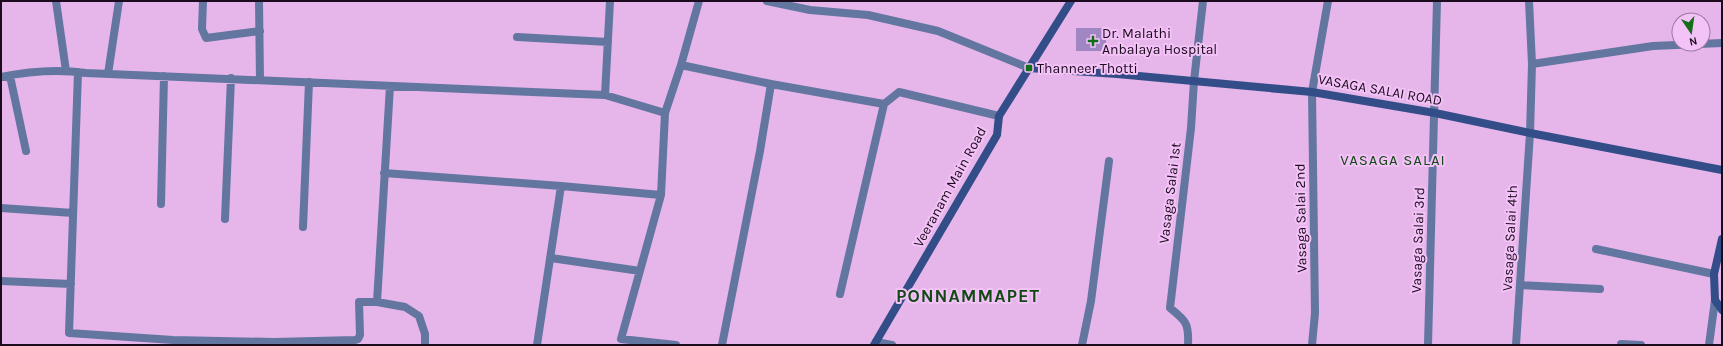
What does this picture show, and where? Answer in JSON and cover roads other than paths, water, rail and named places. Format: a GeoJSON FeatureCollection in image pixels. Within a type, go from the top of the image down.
{"type":"FeatureCollection","features":[{"type":"Feature","properties":{"kind":"street"},"geometry":{"type":"LineString","coordinates":[[56,1],[66,71]]}},
{"type":"Feature","properties":{"kind":"street"},"geometry":{"type":"LineString","coordinates":[[108,74],[119,1]]}},
{"type":"Feature","properties":{"kind":"street"},"geometry":{"type":"LineString","coordinates":[[203,1],[202,29],[206,38],[260,32]]}},
{"type":"Feature","properties":{"kind":"street"},"geometry":{"type":"LineString","coordinates":[[259,1],[260,80]]}},
{"type":"Feature","properties":{"kind":"street"},"geometry":{"type":"LineString","coordinates":[[605,95],[610,1]]}},
{"type":"Feature","properties":{"kind":"street"},"geometry":{"type":"LineString","coordinates":[[676,345],[621,339],[661,195],[665,113],[681,65],[699,1]]}},
{"type":"Feature","properties":{"kind":"street"},"geometry":{"type":"LineString","coordinates":[[767,1],[810,10],[868,15],[938,32],[1029,68]]}},
{"type":"Feature","properties":{"kind":"street","name":"Veeranam Main Road"},"geometry":{"type":"LineString","coordinates":[[875,343],[997,135],[999,116],[1071,1]]}},
{"type":"Feature","properties":{"kind":"street","name":"Vasaga Salai 1st"},"geometry":{"type":"LineString","coordinates":[[1188,345],[1189,333],[1185,321],[1170,308],[1191,128],[1194,81],[1203,1]]}},
{"type":"Feature","properties":{"kind":"street","name":"Vasaga Salai 2nd"},"geometry":{"type":"LineString","coordinates":[[1312,345],[1315,313],[1312,92],[1328,1]]}},
{"type":"Feature","properties":{"kind":"street","name":"Vasaga Salai 3rd"},"geometry":{"type":"LineString","coordinates":[[1428,345],[1437,1]]}},
{"type":"Feature","properties":{"kind":"street","name":"Vasaga Salai 4th"},"geometry":{"type":"LineString","coordinates":[[1516,345],[1530,133],[1532,64],[1529,1]]}},
{"type":"Feature","properties":{"kind":"street"},"geometry":{"type":"LineString","coordinates":[[517,37],[608,42]]}},
{"type":"Feature","properties":{"kind":"street"},"geometry":{"type":"LineString","coordinates":[[1532,64],[1653,46],[1722,43]]}},
{"type":"Feature","properties":{"kind":"street"},"geometry":{"type":"LineString","coordinates":[[681,65],[771,84],[884,104]]}},
{"type":"Feature","properties":{"kind":"street","name":"VASAGA SALAI ROAD"},"geometry":{"type":"LineString","coordinates":[[1029,68],[1312,92],[1435,113],[1722,170]]}},
{"type":"Feature","properties":{"kind":"street"},"geometry":{"type":"LineString","coordinates":[[1,78],[29,72],[66,71],[605,95],[665,113]]}},
{"type":"Feature","properties":{"kind":"street"},"geometry":{"type":"LineString","coordinates":[[78,72],[69,334],[173,340],[274,342],[355,340],[358,339],[360,335],[359,302],[377,302],[405,307],[419,316],[425,334],[424,345]]}},
{"type":"Feature","properties":{"kind":"street"},"geometry":{"type":"LineString","coordinates":[[10,76],[26,151]]}},
{"type":"Feature","properties":{"kind":"street"},"geometry":{"type":"LineString","coordinates":[[161,204],[164,76]]}},
{"type":"Feature","properties":{"kind":"street"},"geometry":{"type":"LineString","coordinates":[[225,219],[231,78]]}},
{"type":"Feature","properties":{"kind":"street"},"geometry":{"type":"LineString","coordinates":[[303,227],[309,82]]}},
{"type":"Feature","properties":{"kind":"street"},"geometry":{"type":"LineString","coordinates":[[722,345],[760,151],[771,84]]}},
{"type":"Feature","properties":{"kind":"street"},"geometry":{"type":"LineString","coordinates":[[377,302],[390,86]]}},
{"type":"Feature","properties":{"kind":"street"},"geometry":{"type":"LineString","coordinates":[[840,294],[884,104],[899,92],[999,116]]}},
{"type":"Feature","properties":{"kind":"street"},"geometry":{"type":"LineString","coordinates":[[1082,345],[1091,301],[1108,161]]}},
{"type":"Feature","properties":{"kind":"street"},"geometry":{"type":"LineString","coordinates":[[384,173],[661,195]]}},
{"type":"Feature","properties":{"kind":"street"},"geometry":{"type":"LineString","coordinates":[[537,345],[561,186]]}},
{"type":"Feature","properties":{"kind":"street"},"geometry":{"type":"LineString","coordinates":[[1,208],[73,213]]}},
{"type":"Feature","properties":{"kind":"street"},"geometry":{"type":"LineString","coordinates":[[1709,345],[1715,300],[1714,274],[1722,239]]}},
{"type":"Feature","properties":{"kind":"street"},"geometry":{"type":"LineString","coordinates":[[1596,249],[1714,274]]}},
{"type":"Feature","properties":{"kind":"street"},"geometry":{"type":"LineString","coordinates":[[551,258],[640,271]]}},
{"type":"Feature","properties":{"kind":"street"},"geometry":{"type":"LineString","coordinates":[[1,281],[70,284]]}},
{"type":"Feature","properties":{"kind":"street"},"geometry":{"type":"LineString","coordinates":[[1521,284],[1600,289]]}},
{"type":"Feature","properties":{"kind":"street"},"geometry":{"type":"LineString","coordinates":[[1715,300],[1722,310]]}},
{"type":"Feature","properties":{"kind":"street"},"geometry":{"type":"LineString","coordinates":[[875,343],[892,345]]}},
{"type":"Feature","properties":{"kind":"street"},"geometry":{"type":"LineString","coordinates":[[1621,345],[1642,345]]}},
{"type":"Feature","properties":{"kind":"place","name":"Dr. Malathi Anbalaya Hospital"},"geometry":{"type":"Point","coordinates":[1093,41]}},
{"type":"Feature","properties":{"kind":"place","name":"Thanneer Thotti"},"geometry":{"type":"Point","coordinates":[1029,68]}},
{"type":"Feature","properties":{"kind":"district","name":"VASAGA SALAI"},"geometry":{"type":"Point","coordinates":[1393,160]}},
{"type":"Feature","properties":{"kind":"district","name":"PONNAMMAPET"},"geometry":{"type":"Point","coordinates":[968,296]}}]}
